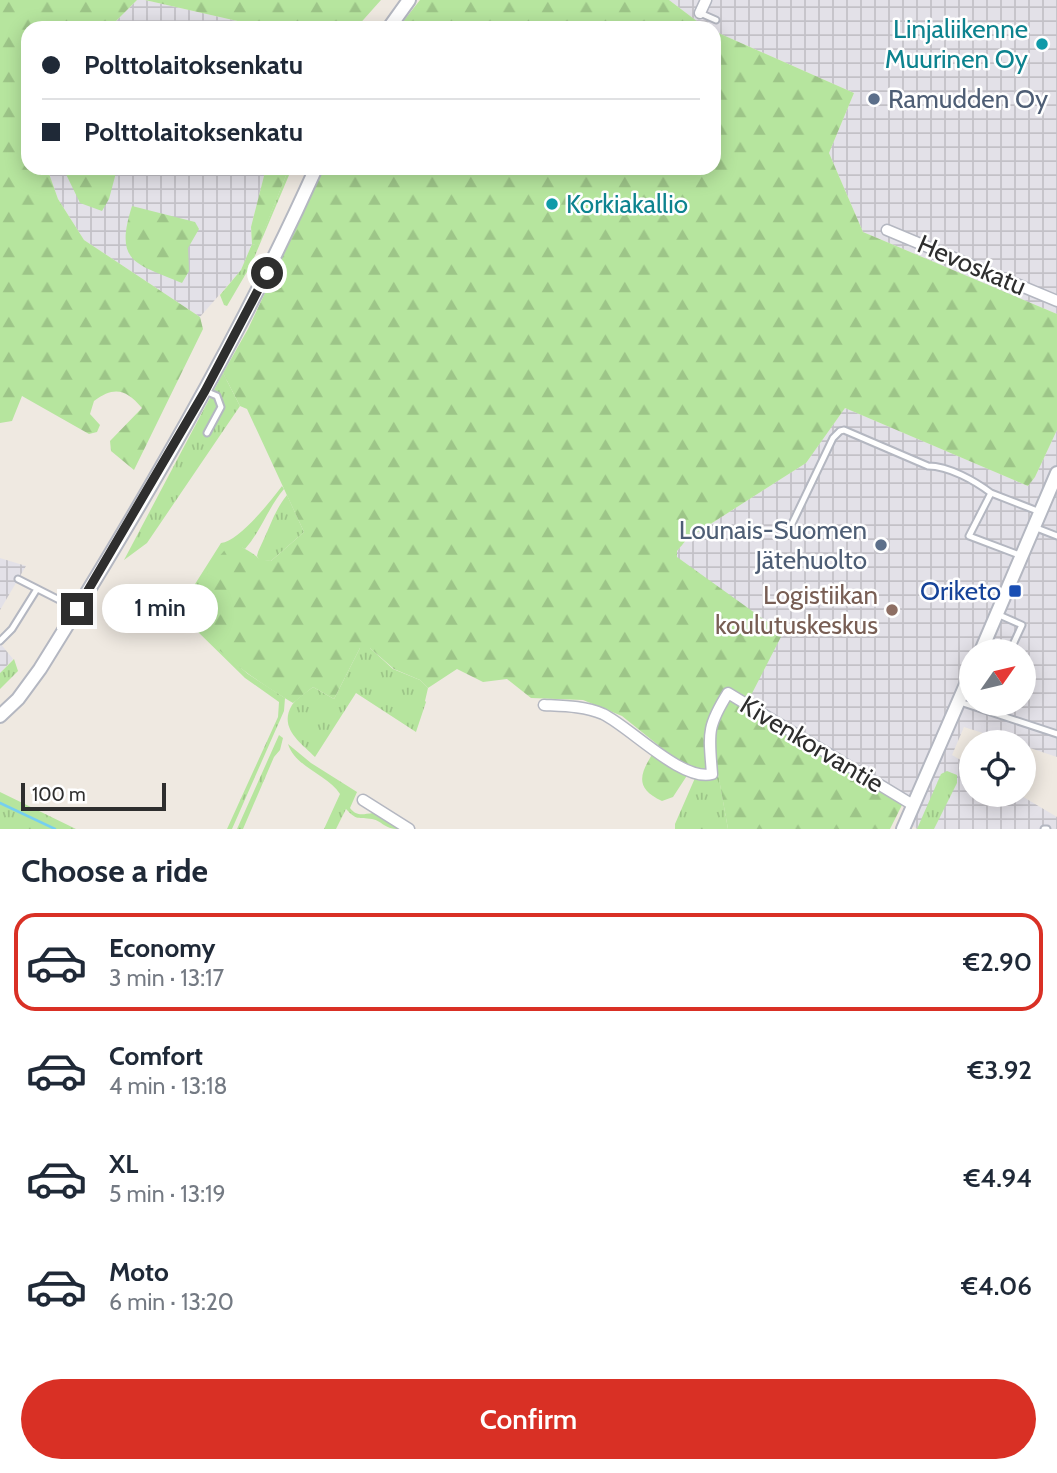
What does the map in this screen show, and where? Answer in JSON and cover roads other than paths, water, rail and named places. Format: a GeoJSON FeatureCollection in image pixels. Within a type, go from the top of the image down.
{"type":"FeatureCollection","features":[{"type":"Feature","properties":{"kind":"street"},"geometry":{"type":"LineString","coordinates":[[394,21],[409,0]]}},
{"type":"Feature","properties":{"kind":"street"},"geometry":{"type":"LineString","coordinates":[[700,13],[706,0]]}},
{"type":"Feature","properties":{"kind":"street"},"geometry":{"type":"LineString","coordinates":[[0,716],[30,683],[77,609],[205,391],[273,262],[313,175]]}},
{"type":"Feature","properties":{"kind":"street","name":"Hevoskatu"},"geometry":{"type":"LineString","coordinates":[[887,230],[1057,301]]}},
{"type":"Feature","properties":{"kind":"street"},"geometry":{"type":"LineString","coordinates":[[986,639],[1057,473]]}},
{"type":"Feature","properties":{"kind":"street","name":"Kivenkorvantie"},"geometry":{"type":"LineString","coordinates":[[544,705],[585,708],[619,722],[665,757],[696,774],[706,776],[712,774],[709,737],[711,721],[728,693],[914,805]]}},
{"type":"Feature","properties":{"kind":"street"},"geometry":{"type":"LineString","coordinates":[[903,829],[959,702]]}},
{"type":"Feature","properties":{"kind":"street"},"geometry":{"type":"LineString","coordinates":[[363,800],[409,829]]}},
{"type":"Feature","properties":{"kind":"lane"},"geometry":{"type":"LineString","coordinates":[[700,13],[716,20]]}},
{"type":"Feature","properties":{"kind":"lane"},"geometry":{"type":"LineString","coordinates":[[205,391],[217,396],[221,407],[207,433]]}},
{"type":"Feature","properties":{"kind":"lane"},"geometry":{"type":"LineString","coordinates":[[789,530],[833,438],[839,431],[844,430],[928,466],[938,466],[991,493],[1040,512]]}},
{"type":"Feature","properties":{"kind":"lane"},"geometry":{"type":"LineString","coordinates":[[991,493],[969,536],[1022,555]]}},
{"type":"Feature","properties":{"kind":"lane"},"geometry":{"type":"LineString","coordinates":[[1034,527],[1057,536]]}},
{"type":"Feature","properties":{"kind":"lane"},"geometry":{"type":"LineString","coordinates":[[18,579],[77,609]]}},
{"type":"Feature","properties":{"kind":"lane"},"geometry":{"type":"LineString","coordinates":[[0,641],[12,629],[37,589]]}},
{"type":"Feature","properties":{"kind":"lane"},"geometry":{"type":"LineString","coordinates":[[997,614],[1022,625],[1016,639]]}},
{"type":"Feature","properties":{"kind":"lane"},"geometry":{"type":"LineString","coordinates":[[1000,716],[1057,734]]}},
{"type":"Feature","properties":{"kind":"waterway"},"geometry":{"type":"LineString","coordinates":[[0,803],[55,829]]}},
{"type":"Feature","properties":{"kind":"place","name":"Linjaliikenne Muurinen Oy"},"geometry":{"type":"Point","coordinates":[1042,44]}},
{"type":"Feature","properties":{"kind":"place","name":"Ramudden Oy"},"geometry":{"type":"Point","coordinates":[874,99]}},
{"type":"Feature","properties":{"kind":"place","name":"Korkiakallio"},"geometry":{"type":"Point","coordinates":[552,204]}},
{"type":"Feature","properties":{"kind":"place","name":"Lounais-Suomen Jätehuolto"},"geometry":{"type":"Point","coordinates":[881,545]}},
{"type":"Feature","properties":{"kind":"place","name":"Oriketo"},"geometry":{"type":"Point","coordinates":[1015,591]}},
{"type":"Feature","properties":{"kind":"place","name":"Logistiikan koulutuskeskus"},"geometry":{"type":"Point","coordinates":[892,610]}}]}
